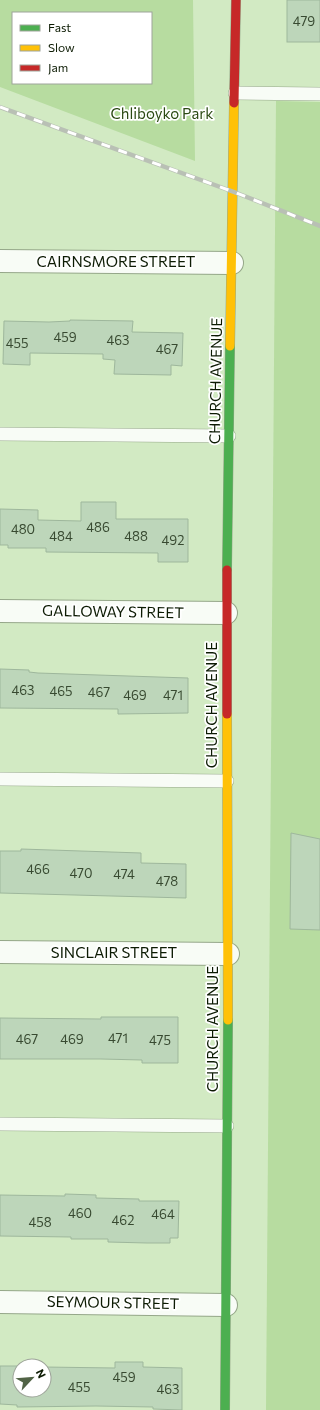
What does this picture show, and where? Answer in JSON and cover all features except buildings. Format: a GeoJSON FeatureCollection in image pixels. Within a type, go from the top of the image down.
{"type":"FeatureCollection","features":[{"type":"Feature","properties":{"kind":"street","name":"CHURCH AVENUE"},"geometry":{"type":"LineString","coordinates":[[225,1410],[228,954],[226,613],[236,0]]}},
{"type":"Feature","properties":{"kind":"street","name":"CAIRNSMORE STREET"},"geometry":{"type":"LineString","coordinates":[[0,261],[232,263]]}},
{"type":"Feature","properties":{"kind":"street","name":"GALLOWAY STREET"},"geometry":{"type":"LineString","coordinates":[[0,611],[226,613]]}},
{"type":"Feature","properties":{"kind":"street","name":"SINCLAIR STREET"},"geometry":{"type":"LineString","coordinates":[[0,952],[228,954]]}},
{"type":"Feature","properties":{"kind":"street","name":"SEYMOUR STREET"},"geometry":{"type":"LineString","coordinates":[[0,1302],[226,1305]]}},
{"type":"Feature","properties":{"kind":"lane"},"geometry":{"type":"LineString","coordinates":[[235,92],[320,94]]}},
{"type":"Feature","properties":{"kind":"lane"},"geometry":{"type":"LineString","coordinates":[[0,434],[229,436]]}},
{"type":"Feature","properties":{"kind":"lane"},"geometry":{"type":"LineString","coordinates":[[0,779],[227,780]]}},
{"type":"Feature","properties":{"kind":"lane"},"geometry":{"type":"LineString","coordinates":[[0,1124],[227,1126]]}},
{"type":"Feature","properties":{"kind":"green space","name":"Chliboyko Park"},"geometry":{"type":"Polygon","coordinates":[[[0,0],[193,0],[195,161],[0,87],[0,0]]]}},
{"type":"Feature","properties":{"kind":"green space"},"geometry":{"type":"Polygon","coordinates":[[[276,101],[320,102],[320,1410],[266,1410],[276,101]]]}},
{"type":"Feature","properties":{"kind":"railway"},"geometry":{"type":"LineString","coordinates":[[0,107],[234,192],[320,226]]}},
{"type":"Feature","properties":{"kind":"traffic: fast"},"geometry":{"type":"LineString","coordinates":[[227,570],[230,346]]}},
{"type":"Feature","properties":{"kind":"traffic: fast"},"geometry":{"type":"LineString","coordinates":[[225,1410],[228,1020]]}},
{"type":"Feature","properties":{"kind":"traffic: slow"},"geometry":{"type":"LineString","coordinates":[[230,346],[234,103]]}},
{"type":"Feature","properties":{"kind":"traffic: slow"},"geometry":{"type":"LineString","coordinates":[[227,714],[228,1020]]}},
{"type":"Feature","properties":{"kind":"traffic: jam"},"geometry":{"type":"LineString","coordinates":[[234,103],[236,0]]}},
{"type":"Feature","properties":{"kind":"traffic: jam"},"geometry":{"type":"LineString","coordinates":[[227,570],[227,714]]}}]}
